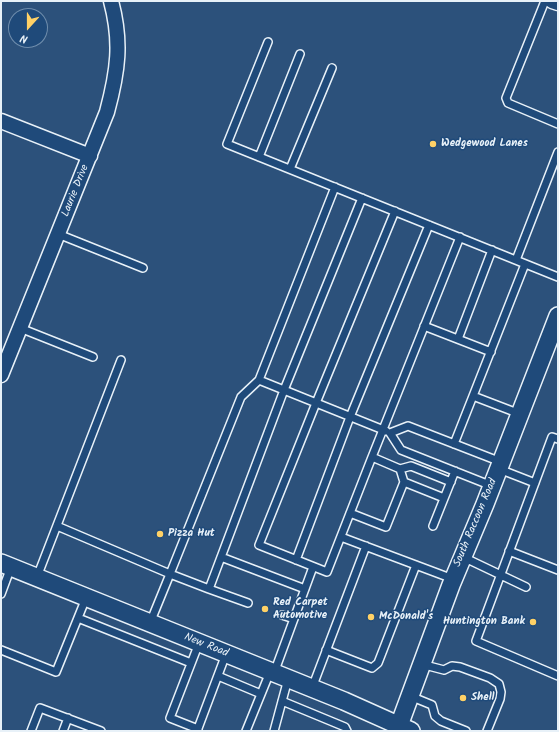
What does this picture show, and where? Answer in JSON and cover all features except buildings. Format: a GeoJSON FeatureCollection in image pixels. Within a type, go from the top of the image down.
{"type":"FeatureCollection","features":[{"type":"Feature","properties":{"kind":"street","name":"Laurie Drive"},"geometry":{"type":"LineString","coordinates":[[1,375],[7,342],[20,328],[107,112],[115,81],[117,64],[117,34],[111,1]]}},
{"type":"Feature","properties":{"kind":"street"},"geometry":{"type":"LineString","coordinates":[[552,1],[558,3]]}},
{"type":"Feature","properties":{"kind":"street"},"geometry":{"type":"LineString","coordinates":[[1,120],[90,156]]}},
{"type":"Feature","properties":{"kind":"street","name":"South Raccoon Road"},"geometry":{"type":"LineString","coordinates":[[402,729],[409,696],[420,664],[556,325]]}},
{"type":"Feature","properties":{"kind":"street","name":"New Road"},"geometry":{"type":"LineString","coordinates":[[6,565],[312,688],[402,729]]}},
{"type":"Feature","properties":{"kind":"lane"},"geometry":{"type":"LineString","coordinates":[[545,1],[506,98],[508,104],[558,124]]}},
{"type":"Feature","properties":{"kind":"lane"},"geometry":{"type":"LineString","coordinates":[[268,42],[227,144],[558,277]]}},
{"type":"Feature","properties":{"kind":"lane"},"geometry":{"type":"LineString","coordinates":[[259,157],[300,54]]}},
{"type":"Feature","properties":{"kind":"lane"},"geometry":{"type":"LineString","coordinates":[[290,169],[332,68]]}},
{"type":"Feature","properties":{"kind":"lane"},"geometry":{"type":"LineString","coordinates":[[516,260],[558,152]]}},
{"type":"Feature","properties":{"kind":"lane"},"geometry":{"type":"LineString","coordinates":[[150,623],[241,397],[259,380],[335,187]]}},
{"type":"Feature","properties":{"kind":"lane"},"geometry":{"type":"LineString","coordinates":[[209,589],[284,390],[362,198]]}},
{"type":"Feature","properties":{"kind":"lane"},"geometry":{"type":"LineString","coordinates":[[395,212],[259,545],[313,567],[327,572],[372,457],[386,431],[424,326],[460,237]]}},
{"type":"Feature","properties":{"kind":"lane"},"geometry":{"type":"LineString","coordinates":[[296,560],[350,417],[429,225]]}},
{"type":"Feature","properties":{"kind":"lane"},"geometry":{"type":"LineString","coordinates":[[58,234],[143,268]]}},
{"type":"Feature","properties":{"kind":"lane"},"geometry":{"type":"LineString","coordinates":[[458,339],[492,250]]}},
{"type":"Feature","properties":{"kind":"lane"},"geometry":{"type":"LineString","coordinates":[[454,444],[525,264]]}},
{"type":"Feature","properties":{"kind":"lane"},"geometry":{"type":"LineString","coordinates":[[424,326],[491,352]]}},
{"type":"Feature","properties":{"kind":"lane"},"geometry":{"type":"LineString","coordinates":[[20,328],[93,357]]}},
{"type":"Feature","properties":{"kind":"lane"},"geometry":{"type":"LineString","coordinates":[[37,578],[121,360]]}},
{"type":"Feature","properties":{"kind":"lane"},"geometry":{"type":"LineString","coordinates":[[259,380],[386,431],[401,450],[492,486]]}},
{"type":"Feature","properties":{"kind":"lane"},"geometry":{"type":"LineString","coordinates":[[473,396],[520,414]]}},
{"type":"Feature","properties":{"kind":"lane"},"geometry":{"type":"LineString","coordinates":[[386,431],[408,426],[454,444],[535,483]]}},
{"type":"Feature","properties":{"kind":"lane"},"geometry":{"type":"LineString","coordinates":[[558,439],[552,437],[476,641],[558,676]]}},
{"type":"Feature","properties":{"kind":"lane"},"geometry":{"type":"LineString","coordinates":[[372,457],[400,469],[411,466],[451,482]]}},
{"type":"Feature","properties":{"kind":"lane"},"geometry":{"type":"LineString","coordinates":[[350,513],[386,527],[404,482],[400,469]]}},
{"type":"Feature","properties":{"kind":"lane"},"geometry":{"type":"LineString","coordinates":[[433,526],[455,471]]}},
{"type":"Feature","properties":{"kind":"lane"},"geometry":{"type":"LineString","coordinates":[[404,482],[444,498]]}},
{"type":"Feature","properties":{"kind":"lane"},"geometry":{"type":"LineString","coordinates":[[57,526],[170,574],[248,603]]}},
{"type":"Feature","properties":{"kind":"lane"},"geometry":{"type":"LineString","coordinates":[[341,537],[453,580]]}},
{"type":"Feature","properties":{"kind":"lane"},"geometry":{"type":"LineString","coordinates":[[312,688],[366,546]]}},
{"type":"Feature","properties":{"kind":"lane"},"geometry":{"type":"LineString","coordinates":[[509,551],[558,570]]}},
{"type":"Feature","properties":{"kind":"lane"},"geometry":{"type":"LineString","coordinates":[[221,557],[305,589]]}},
{"type":"Feature","properties":{"kind":"lane"},"geometry":{"type":"LineString","coordinates":[[462,557],[526,587]]}},
{"type":"Feature","properties":{"kind":"lane"},"geometry":{"type":"LineString","coordinates":[[1,594],[6,565]]}},
{"type":"Feature","properties":{"kind":"lane"},"geometry":{"type":"LineString","coordinates":[[326,650],[372,668],[378,664],[416,566]]}},
{"type":"Feature","properties":{"kind":"lane"},"geometry":{"type":"LineString","coordinates":[[246,731],[261,694],[277,674],[294,619],[313,567]]}},
{"type":"Feature","properties":{"kind":"lane"},"geometry":{"type":"LineString","coordinates":[[1,650],[56,672],[86,598]]}},
{"type":"Feature","properties":{"kind":"lane"},"geometry":{"type":"LineString","coordinates":[[282,615],[294,619]]}},
{"type":"Feature","properties":{"kind":"lane"},"geometry":{"type":"LineString","coordinates":[[78,618],[191,663]]}},
{"type":"Feature","properties":{"kind":"lane"},"geometry":{"type":"LineString","coordinates":[[199,643],[170,718],[199,730],[226,654]]}},
{"type":"Feature","properties":{"kind":"lane"},"geometry":{"type":"LineString","coordinates":[[420,664],[444,670],[452,666],[460,667],[490,678],[498,684],[501,692],[500,699],[487,731]]}},
{"type":"Feature","properties":{"kind":"lane"},"geometry":{"type":"LineString","coordinates":[[274,731],[282,701],[277,674]]}},
{"type":"Feature","properties":{"kind":"lane"},"geometry":{"type":"LineString","coordinates":[[218,676],[261,694]]}},
{"type":"Feature","properties":{"kind":"lane"},"geometry":{"type":"LineString","coordinates":[[409,696],[432,705],[436,716],[441,721],[466,731]]}},
{"type":"Feature","properties":{"kind":"lane"},"geometry":{"type":"LineString","coordinates":[[282,701],[345,727],[347,731]]}},
{"type":"Feature","properties":{"kind":"lane"},"geometry":{"type":"LineString","coordinates":[[242,731],[252,707],[257,705]]}},
{"type":"Feature","properties":{"kind":"lane"},"geometry":{"type":"LineString","coordinates":[[31,731],[40,708],[102,731]]}},
{"type":"Feature","properties":{"kind":"lane"},"geometry":{"type":"LineString","coordinates":[[63,731],[68,718]]}},
{"type":"Feature","properties":{"kind":"place","name":"Wedgewood Lanes"},"geometry":{"type":"Point","coordinates":[433,144]}},
{"type":"Feature","properties":{"kind":"place","name":"Pizza Hut"},"geometry":{"type":"Point","coordinates":[160,534]}},
{"type":"Feature","properties":{"kind":"place","name":"Red Carpet Automotive"},"geometry":{"type":"Point","coordinates":[265,609]}},
{"type":"Feature","properties":{"kind":"place","name":"McDonald's"},"geometry":{"type":"Point","coordinates":[371,617]}},
{"type":"Feature","properties":{"kind":"place","name":"Huntington Bank"},"geometry":{"type":"Point","coordinates":[533,622]}},
{"type":"Feature","properties":{"kind":"place","name":"Shell"},"geometry":{"type":"Point","coordinates":[463,698]}}]}
